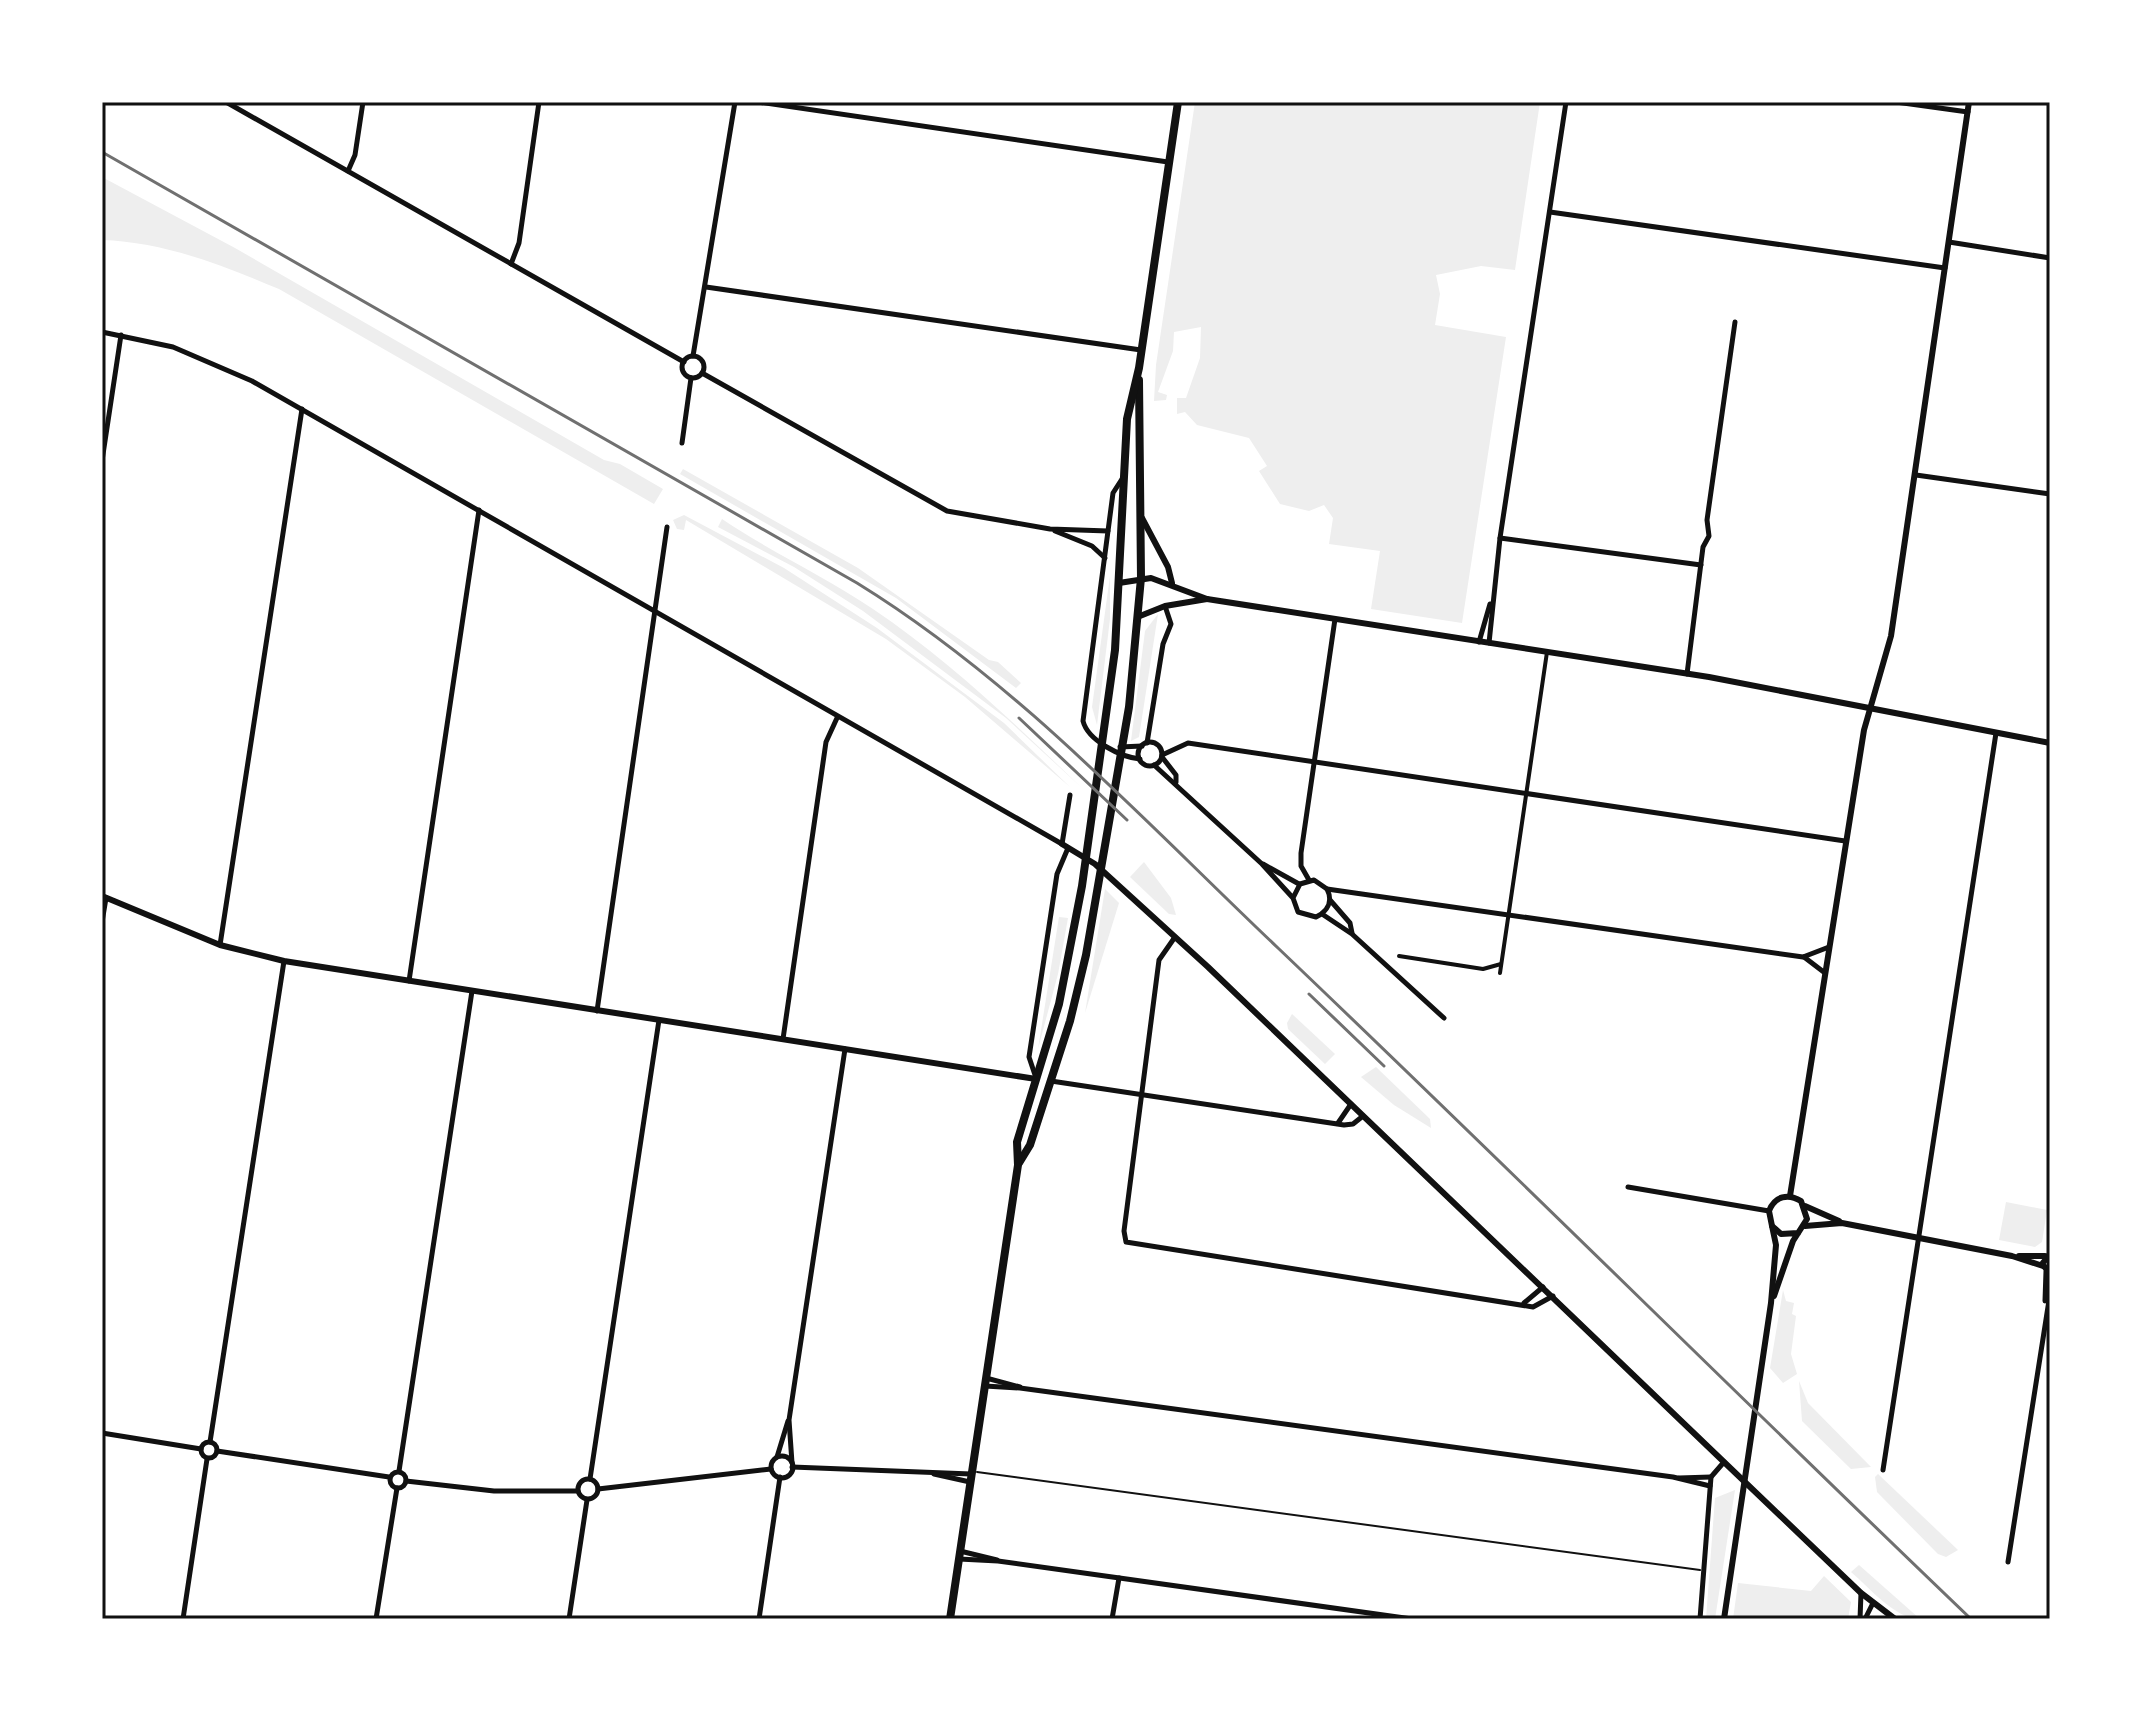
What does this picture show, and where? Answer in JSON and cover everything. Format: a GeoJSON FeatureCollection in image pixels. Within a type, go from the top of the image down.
{"type":"FeatureCollection","features":[{"type":"Feature","properties":{"kind":"highway"},"geometry":{"type":"LineString","coordinates":[[950,1619],[1018,1165],[1017,1142],[1061,996],[1082,886],[1105,730],[1119,583],[1127,419],[1139,368],[1178,102]]}},
{"type":"Feature","properties":{"kind":"highway"},"geometry":{"type":"LineString","coordinates":[[1018,1165],[1030,1145],[1074,1010],[1124,736],[1140,616],[1139,368]]}},
{"type":"Feature","properties":{"kind":"street"},"geometry":{"type":"LineString","coordinates":[[226,102],[684,362]]}},
{"type":"Feature","properties":{"kind":"street"},"geometry":{"type":"LineString","coordinates":[[348,171],[355,155],[363,102]]}},
{"type":"Feature","properties":{"kind":"street"},"geometry":{"type":"LineString","coordinates":[[511,264],[519,243],[539,102]]}},
{"type":"Feature","properties":{"kind":"street"},"geometry":{"type":"LineString","coordinates":[[691,378],[683,371],[684,362],[693,356],[735,102]]}},
{"type":"Feature","properties":{"kind":"street"},"geometry":{"type":"LineString","coordinates":[[758,102],[1169,162]]}},
{"type":"Feature","properties":{"kind":"street"},"geometry":{"type":"LineString","coordinates":[[1479,642],[1490,603],[1566,102]]}},
{"type":"Feature","properties":{"kind":"street"},"geometry":{"type":"LineString","coordinates":[[1896,102],[1968,112]]}},
{"type":"Feature","properties":{"kind":"street"},"geometry":{"type":"LineString","coordinates":[[1790,1196],[1845,841],[1870,708],[1890,642],[1969,102]]}},
{"type":"Feature","properties":{"kind":"street"},"geometry":{"type":"LineString","coordinates":[[1550,212],[1945,268]]}},
{"type":"Feature","properties":{"kind":"street"},"geometry":{"type":"LineString","coordinates":[[1949,242],[2050,258]]}},
{"type":"Feature","properties":{"kind":"street"},"geometry":{"type":"LineString","coordinates":[[706,287],[1141,350]]}},
{"type":"Feature","properties":{"kind":"street"},"geometry":{"type":"LineString","coordinates":[[1687,674],[1703,547],[1709,542],[1707,520],[1735,322]]}},
{"type":"Feature","properties":{"kind":"street"},"geometry":{"type":"LineString","coordinates":[[102,332],[199,356],[302,409],[1095,864],[1364,1116],[1861,1593],[1895,1619]]}},
{"type":"Feature","properties":{"kind":"street"},"geometry":{"type":"LineString","coordinates":[[102,461],[121,335]]}},
{"type":"Feature","properties":{"kind":"street"},"geometry":{"type":"LineString","coordinates":[[693,356],[704,365],[702,373]]}},
{"type":"Feature","properties":{"kind":"street"},"geometry":{"type":"LineString","coordinates":[[691,378],[702,373]]}},
{"type":"Feature","properties":{"kind":"street"},"geometry":{"type":"LineString","coordinates":[[702,373],[947,511],[1050,529],[1108,531]]}},
{"type":"Feature","properties":{"kind":"street"},"geometry":{"type":"LineString","coordinates":[[682,443],[691,378]]}},
{"type":"Feature","properties":{"kind":"street"},"geometry":{"type":"LineString","coordinates":[[220,945],[302,409]]}},
{"type":"Feature","properties":{"kind":"street"},"geometry":{"type":"LineString","coordinates":[[1916,475],[2050,494]]}},
{"type":"Feature","properties":{"kind":"street"},"geometry":{"type":"LineString","coordinates":[[1123,478],[1113,493],[1083,721],[1092,737],[1118,753],[1154,765],[1169,780],[1176,782],[1262,864],[1293,898],[1295,907],[1304,916],[1322,914],[1352,934],[1444,1018]]}},
{"type":"Feature","properties":{"kind":"street"},"geometry":{"type":"LineString","coordinates":[[409,981],[479,510]]}},
{"type":"Feature","properties":{"kind":"street"},"geometry":{"type":"LineString","coordinates":[[1142,518],[1168,567],[1172,584]]}},
{"type":"Feature","properties":{"kind":"street"},"geometry":{"type":"LineString","coordinates":[[597,1011],[667,527]]}},
{"type":"Feature","properties":{"kind":"street"},"geometry":{"type":"LineString","coordinates":[[1050,529],[1092,546],[1105,558]]}},
{"type":"Feature","properties":{"kind":"street"},"geometry":{"type":"LineString","coordinates":[[1500,538],[1701,565]]}},
{"type":"Feature","properties":{"kind":"street"},"geometry":{"type":"LineString","coordinates":[[1119,583],[1141,578],[1172,584],[1207,599],[1687,674],[2050,743]]}},
{"type":"Feature","properties":{"kind":"street"},"geometry":{"type":"LineString","coordinates":[[1140,616],[1165,606],[1207,599]]}},
{"type":"Feature","properties":{"kind":"street"},"geometry":{"type":"LineString","coordinates":[[1489,643],[1490,603]]}},
{"type":"Feature","properties":{"kind":"street"},"geometry":{"type":"LineString","coordinates":[[1140,759],[1163,644],[1171,624],[1165,606]]}},
{"type":"Feature","properties":{"kind":"street"},"geometry":{"type":"LineString","coordinates":[[1309,880],[1301,866],[1301,853],[1335,619]]}},
{"type":"Feature","properties":{"kind":"street"},"geometry":{"type":"LineString","coordinates":[[1500,973],[1547,652]]}},
{"type":"Feature","properties":{"kind":"street"},"geometry":{"type":"LineString","coordinates":[[783,1039],[826,742],[837,718]]}},
{"type":"Feature","properties":{"kind":"street"},"geometry":{"type":"LineString","coordinates":[[1883,1470],[1996,733]]}},
{"type":"Feature","properties":{"kind":"street"},"geometry":{"type":"LineString","coordinates":[[1154,765],[1162,756],[1188,743],[1845,841]]}},
{"type":"Feature","properties":{"kind":"street"},"geometry":{"type":"LineString","coordinates":[[1111,746],[1157,745],[1176,775],[1176,782]]}},
{"type":"Feature","properties":{"kind":"street"},"geometry":{"type":"LineString","coordinates":[[102,922],[104,897],[220,945],[284,961],[1036,1079],[1029,1057],[1057,874],[1065,846],[1070,795]]}},
{"type":"Feature","properties":{"kind":"street"},"geometry":{"type":"LineString","coordinates":[[1262,864],[1300,884]]}},
{"type":"Feature","properties":{"kind":"street"},"geometry":{"type":"LineString","coordinates":[[1293,898],[1300,884],[1309,880],[1319,881],[1327,889],[1330,900],[1350,923],[1352,934]]}},
{"type":"Feature","properties":{"kind":"street"},"geometry":{"type":"LineString","coordinates":[[1327,889],[1803,957],[1825,973]]}},
{"type":"Feature","properties":{"kind":"street"},"geometry":{"type":"LineString","coordinates":[[1322,914],[1330,900]]}},
{"type":"Feature","properties":{"kind":"street"},"geometry":{"type":"LineString","coordinates":[[1175,937],[1159,960],[1126,1242],[1537,1306],[1553,1296]]}},
{"type":"Feature","properties":{"kind":"street"},"geometry":{"type":"LineString","coordinates":[[1803,957],[1829,947]]}},
{"type":"Feature","properties":{"kind":"street"},"geometry":{"type":"LineString","coordinates":[[1399,956],[1483,969],[1501,964]]}},
{"type":"Feature","properties":{"kind":"street"},"geometry":{"type":"LineString","coordinates":[[102,1433],[201,1449],[210,1442],[284,961]]}},
{"type":"Feature","properties":{"kind":"street"},"geometry":{"type":"LineString","coordinates":[[406,1481],[399,1471],[472,991]]}},
{"type":"Feature","properties":{"kind":"street"},"geometry":{"type":"LineString","coordinates":[[598,1489],[590,1479],[659,1020]]}},
{"type":"Feature","properties":{"kind":"street"},"geometry":{"type":"LineString","coordinates":[[771,1469],[789,1420],[845,1049]]}},
{"type":"Feature","properties":{"kind":"street"},"geometry":{"type":"LineString","coordinates":[[1051,1081],[1337,1124],[1353,1124],[1364,1116]]}},
{"type":"Feature","properties":{"kind":"street"},"geometry":{"type":"LineString","coordinates":[[1337,1124],[1351,1104]]}},
{"type":"Feature","properties":{"kind":"street"},"geometry":{"type":"LineString","coordinates":[[1628,1187],[1769,1211]]}},
{"type":"Feature","properties":{"kind":"street"},"geometry":{"type":"LineString","coordinates":[[1790,1196],[1842,1223],[2012,1256],[2046,1270]]}},
{"type":"Feature","properties":{"kind":"street"},"geometry":{"type":"LineString","coordinates":[[1724,1619],[1745,1500],[1771,1303],[1776,1245],[1769,1211],[1775,1201],[1790,1196]]}},
{"type":"Feature","properties":{"kind":"street"},"geometry":{"type":"LineString","coordinates":[[1805,1206],[1805,1226]]}},
{"type":"Feature","properties":{"kind":"street"},"geometry":{"type":"LineString","coordinates":[[1771,1303],[1798,1233],[1805,1226],[1842,1223]]}},
{"type":"Feature","properties":{"kind":"street"},"geometry":{"type":"LineString","coordinates":[[1772,1226],[1781,1234],[1798,1233]]}},
{"type":"Feature","properties":{"kind":"street"},"geometry":{"type":"LineString","coordinates":[[2008,1562],[2045,1310],[2048,1253],[2012,1256]]}},
{"type":"Feature","properties":{"kind":"street"},"geometry":{"type":"LineString","coordinates":[[1523,1304],[1543,1287]]}},
{"type":"Feature","properties":{"kind":"street"},"geometry":{"type":"LineString","coordinates":[[2045,1310],[2050,1294]]}},
{"type":"Feature","properties":{"kind":"street"},"geometry":{"type":"LineString","coordinates":[[985,1382],[1678,1478],[1710,1486]]}},
{"type":"Feature","properties":{"kind":"street"},"geometry":{"type":"LineString","coordinates":[[598,1489],[771,1469],[780,1477],[787,1476],[792,1465],[789,1420]]}},
{"type":"Feature","properties":{"kind":"street"},"geometry":{"type":"LineString","coordinates":[[210,1442],[217,1451],[389,1477],[399,1471]]}},
{"type":"Feature","properties":{"kind":"street"},"geometry":{"type":"LineString","coordinates":[[183,1619],[207,1459],[201,1449]]}},
{"type":"Feature","properties":{"kind":"street"},"geometry":{"type":"LineString","coordinates":[[207,1459],[213,1458],[217,1451]]}},
{"type":"Feature","properties":{"kind":"street"},"geometry":{"type":"LineString","coordinates":[[777,1457],[786,1457],[792,1465],[971,1476]]}},
{"type":"Feature","properties":{"kind":"street"},"geometry":{"type":"LineString","coordinates":[[1700,1619],[1711,1477],[1724,1462]]}},
{"type":"Feature","properties":{"kind":"street"},"geometry":{"type":"LineString","coordinates":[[389,1477],[397,1488]]}},
{"type":"Feature","properties":{"kind":"street"},"geometry":{"type":"LineString","coordinates":[[759,1619],[780,1477]]}},
{"type":"Feature","properties":{"kind":"street"},"geometry":{"type":"LineString","coordinates":[[1678,1478],[1711,1477]]}},
{"type":"Feature","properties":{"kind":"street"},"geometry":{"type":"LineString","coordinates":[[577,1491],[581,1482],[590,1479]]}},
{"type":"Feature","properties":{"kind":"street"},"geometry":{"type":"LineString","coordinates":[[376,1619],[397,1488],[406,1481],[494,1491],[577,1491],[587,1500]]}},
{"type":"Feature","properties":{"kind":"street"},"geometry":{"type":"LineString","coordinates":[[587,1500],[594,1498],[598,1489]]}},
{"type":"Feature","properties":{"kind":"street"},"geometry":{"type":"LineString","coordinates":[[569,1619],[587,1500]]}},
{"type":"Feature","properties":{"kind":"street"},"geometry":{"type":"LineString","coordinates":[[959,1555],[1412,1619]]}},
{"type":"Feature","properties":{"kind":"street"},"geometry":{"type":"LineString","coordinates":[[1112,1619],[1119,1578]]}},
{"type":"Feature","properties":{"kind":"street"},"geometry":{"type":"LineString","coordinates":[[1861,1593],[1863,1619]]}},
{"type":"Feature","properties":{"kind":"street"},"geometry":{"type":"LineString","coordinates":[[1863,1619],[1873,1603]]}},
{"type":"Feature","properties":{"kind":"lane"},"geometry":{"type":"LineString","coordinates":[[971,1476],[1704,1571]]}},
{"type":"Feature","properties":{"kind":"shaded area"},"geometry":{"type":"Polygon","coordinates":[[[1195,102],[1540,102],[1515,270],[1481,266],[1436,275],[1440,294],[1435,325],[1506,337],[1462,623],[1371,609],[1380,551],[1329,544],[1333,518],[1324,505],[1309,511],[1280,504],[1259,471],[1267,466],[1249,438],[1197,425],[1185,412],[1177,414],[1177,398],[1186,398],[1200,358],[1201,327],[1174,332],[1173,351],[1158,392],[1167,395],[1166,400],[1154,401],[1156,365],[1195,102]]]}},
{"type":"Feature","properties":{"kind":"shaded area"},"geometry":{"type":"Polygon","coordinates":[[[102,177],[235,248],[604,460],[620,464],[663,489],[654,504],[279,289],[214,263],[170,250],[102,240],[102,177]]]}},
{"type":"Feature","properties":{"kind":"shaded area"},"geometry":{"type":"Polygon","coordinates":[[[683,469],[858,568],[989,660],[998,662],[1021,683],[1016,688],[896,598],[680,474],[683,469]]]}},
{"type":"Feature","properties":{"kind":"shaded area"},"geometry":{"type":"Polygon","coordinates":[[[684,515],[784,568],[877,628],[1004,723],[1070,787],[965,697],[886,639],[686,520],[684,530],[677,529],[673,520],[684,515]]]}},
{"type":"Feature","properties":{"kind":"shaded area"},"geometry":{"type":"Polygon","coordinates":[[[722,519],[854,597],[901,629],[981,694],[1082,788],[1006,718],[863,611],[794,567],[718,527],[722,519]]]}},
{"type":"Feature","properties":{"kind":"shaded area"},"geometry":{"type":"Polygon","coordinates":[[[1110,576],[1110,619],[1097,725],[1092,707],[1110,576]]]}},
{"type":"Feature","properties":{"kind":"shaded area"},"geometry":{"type":"Polygon","coordinates":[[[1158,614],[1139,737],[1131,741],[1145,631],[1158,614]]]}},
{"type":"Feature","properties":{"kind":"shaded area"},"geometry":{"type":"Polygon","coordinates":[[[1144,862],[1171,898],[1176,915],[1169,914],[1130,877],[1144,862]]]}},
{"type":"Feature","properties":{"kind":"shaded area"},"geometry":{"type":"Polygon","coordinates":[[[1105,889],[1119,903],[1085,1013],[1105,889]]]}},
{"type":"Feature","properties":{"kind":"shaded area"},"geometry":{"type":"Polygon","coordinates":[[[1059,917],[1068,918],[1058,974],[1038,1049],[1059,917]]]}},
{"type":"Feature","properties":{"kind":"shaded area"},"geometry":{"type":"Polygon","coordinates":[[[1292,1014],[1335,1054],[1325,1064],[1288,1029],[1287,1023],[1292,1014]]]}},
{"type":"Feature","properties":{"kind":"shaded area"},"geometry":{"type":"Polygon","coordinates":[[[1376,1067],[1430,1119],[1431,1128],[1394,1105],[1361,1077],[1376,1067]]]}},
{"type":"Feature","properties":{"kind":"shaded area"},"geometry":{"type":"Polygon","coordinates":[[[2006,1202],[2047,1210],[2042,1242],[2035,1247],[1999,1240],[2006,1202]]]}},
{"type":"Feature","properties":{"kind":"shaded area"},"geometry":{"type":"Polygon","coordinates":[[[1783,1290],[1786,1301],[1794,1303],[1792,1314],[1796,1316],[1791,1354],[1797,1374],[1783,1383],[1770,1368],[1783,1290]]]}},
{"type":"Feature","properties":{"kind":"shaded area"},"geometry":{"type":"Polygon","coordinates":[[[1799,1381],[1808,1403],[1871,1467],[1851,1469],[1802,1421],[1799,1381]]]}},
{"type":"Feature","properties":{"kind":"shaded area"},"geometry":{"type":"Polygon","coordinates":[[[1878,1474],[1958,1550],[1946,1557],[1938,1554],[1877,1492],[1875,1477],[1878,1474]]]}},
{"type":"Feature","properties":{"kind":"shaded area"},"geometry":{"type":"Polygon","coordinates":[[[1735,1490],[1715,1619],[1706,1619],[1715,1498],[1735,1490]]]}},
{"type":"Feature","properties":{"kind":"shaded area"},"geometry":{"type":"Polygon","coordinates":[[[1859,1565],[1920,1619],[1901,1614],[1875,1594],[1851,1572],[1859,1565]]]}},
{"type":"Feature","properties":{"kind":"shaded area"},"geometry":{"type":"Polygon","coordinates":[[[1824,1576],[1851,1602],[1848,1619],[1733,1619],[1738,1583],[1811,1591],[1824,1576]]]}},
{"type":"Feature","properties":{"kind":"railway"},"geometry":{"type":"LineString","coordinates":[[102,152],[857,583],[971,663],[1127,802],[1971,1619]]}},
{"type":"Feature","properties":{"kind":"railway"},"geometry":{"type":"LineString","coordinates":[[1019,718],[1127,820]]}},
{"type":"Feature","properties":{"kind":"railway"},"geometry":{"type":"LineString","coordinates":[[1309,994],[1384,1066]]}}]}
